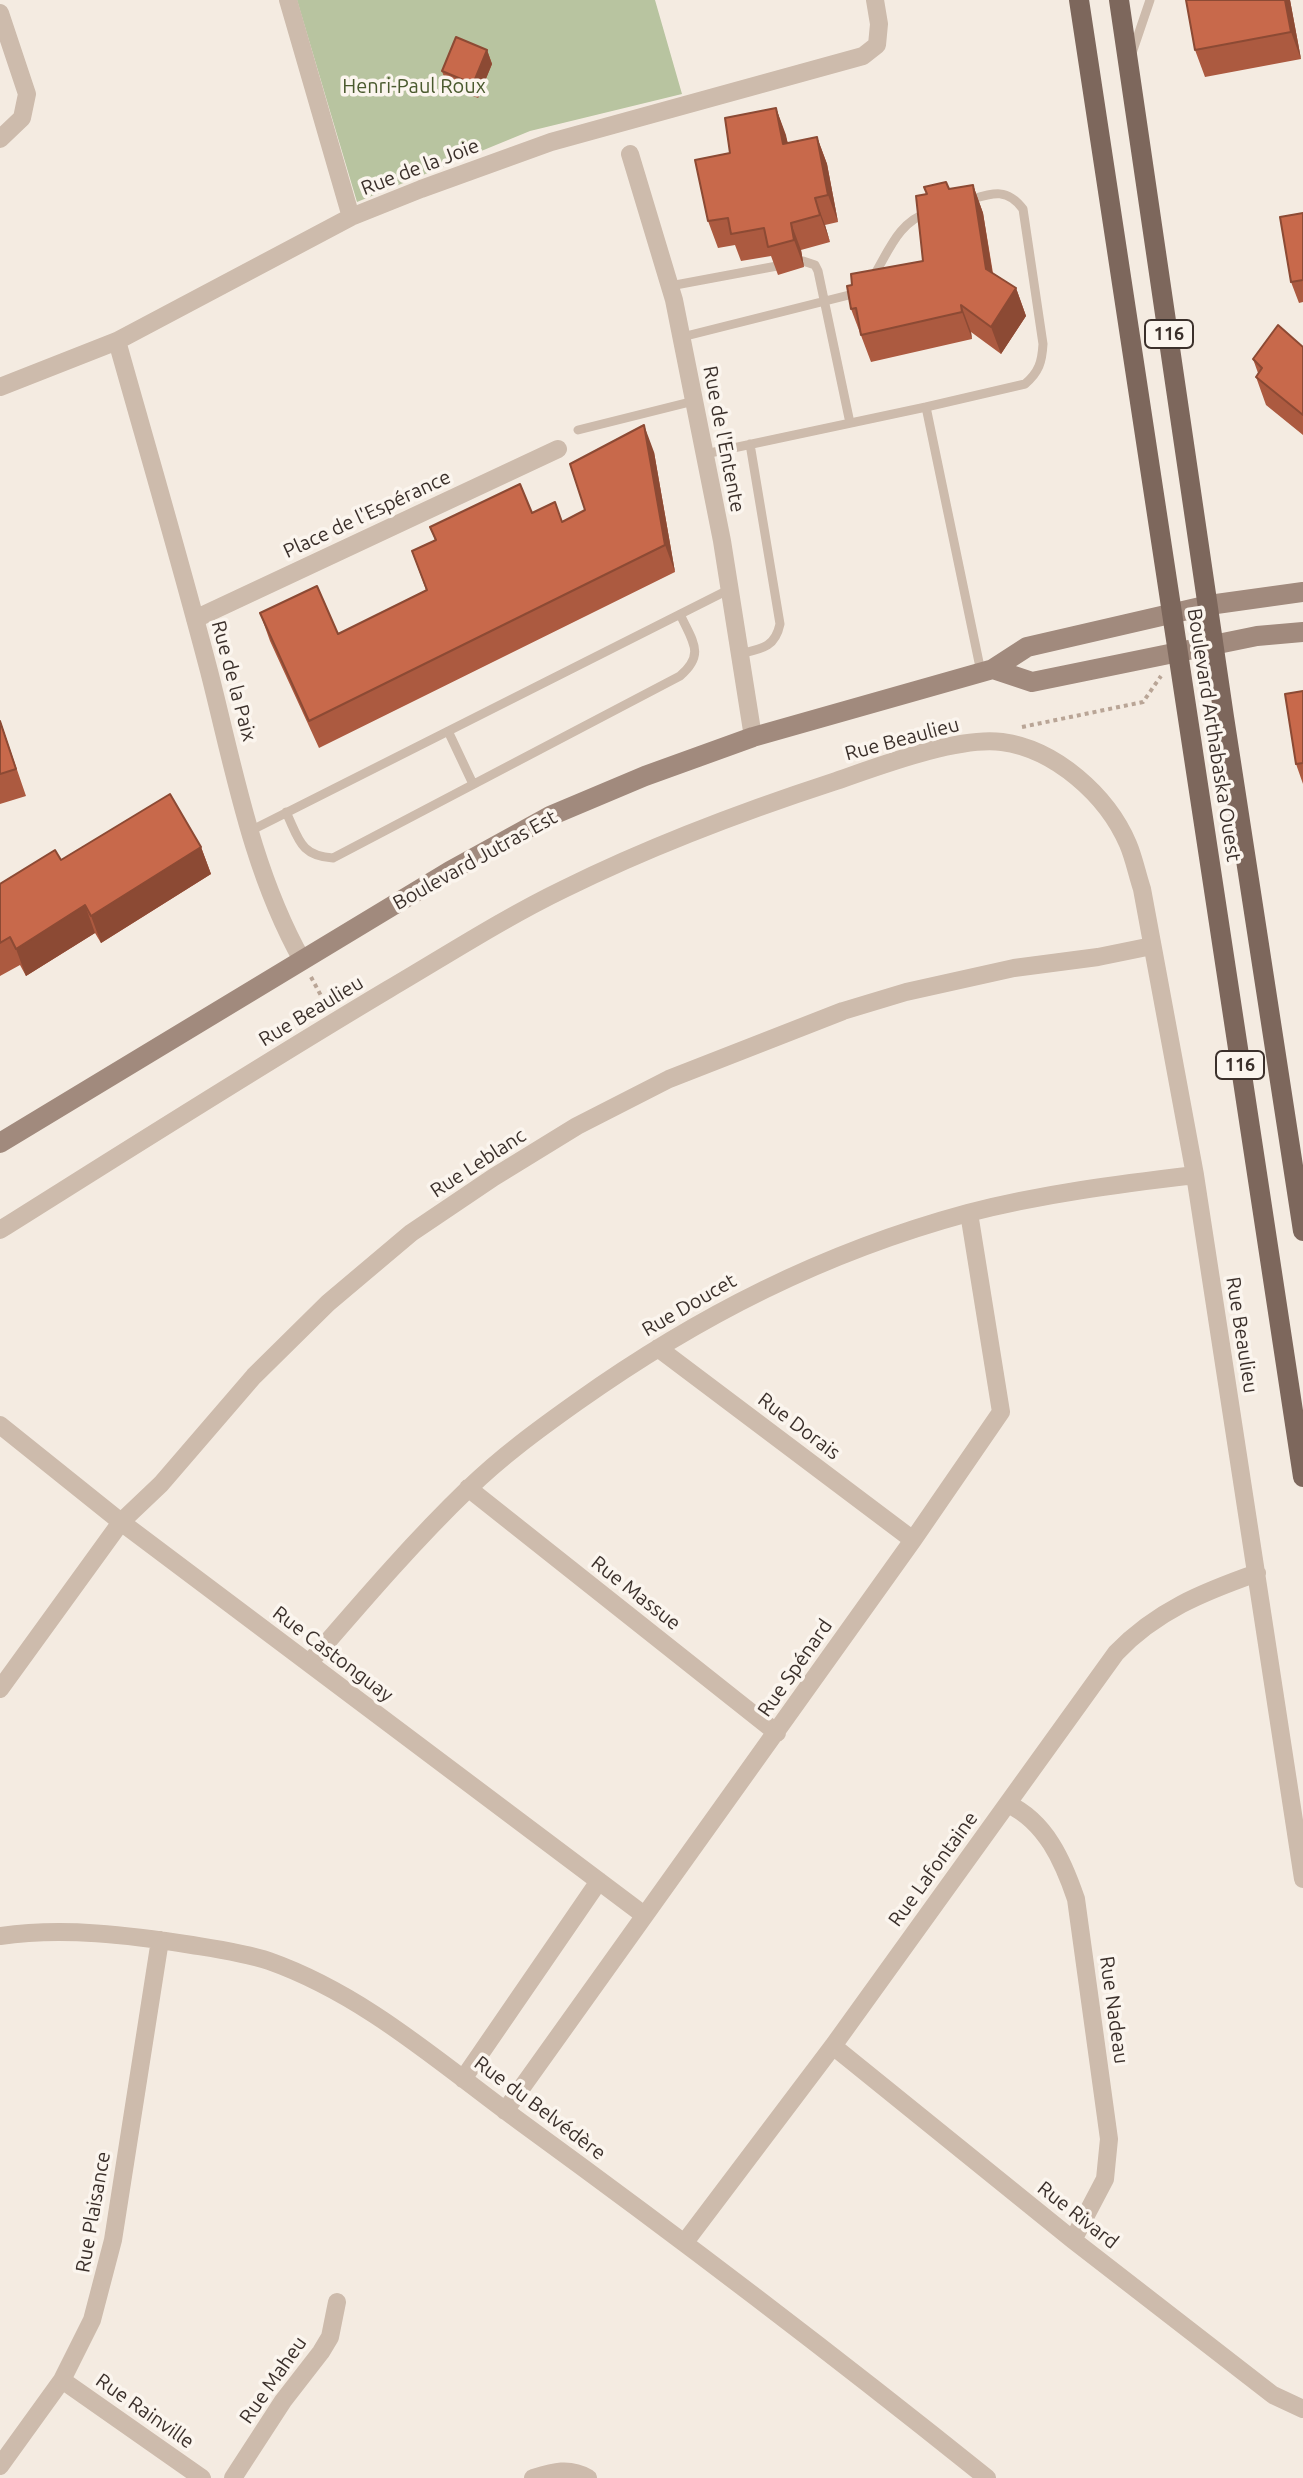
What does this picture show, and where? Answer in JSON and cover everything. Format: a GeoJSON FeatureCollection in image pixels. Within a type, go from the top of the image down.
{"type":"FeatureCollection","features":[{"type":"Feature","properties":{"kind":"main road","name":"Boulevard Arthabaska Ouest"},"geometry":{"type":"LineString","coordinates":[[1079,0],[1303,1477]]}},
{"type":"Feature","properties":{"kind":"main road","name":"Boulevard Arthabaska Ouest"},"geometry":{"type":"LineString","coordinates":[[1119,0],[1303,1231]]}},
{"type":"Feature","properties":{"kind":"main road","name":"Boulevard Jutras Est"},"geometry":{"type":"LineString","coordinates":[[0,1143],[450,871],[550,816],[645,776],[753,737],[987,671],[1027,647],[1209,605],[1303,592]]}},
{"type":"Feature","properties":{"kind":"main road"},"geometry":{"type":"LineString","coordinates":[[987,671],[1032,682],[1257,636],[1303,632]]}},
{"type":"Feature","properties":{"kind":"street"},"geometry":{"type":"LineString","coordinates":[[288,0],[351,217]]}},
{"type":"Feature","properties":{"kind":"street","name":"Rue de la Joie"},"geometry":{"type":"LineString","coordinates":[[0,387],[117,341],[351,217],[551,142],[863,56],[877,45],[879,24],[875,0]]}},
{"type":"Feature","properties":{"kind":"street"},"geometry":{"type":"LineString","coordinates":[[0,13],[27,94],[22,118],[0,139]]}},
{"type":"Feature","properties":{"kind":"street","name":"Rue de l'Entente"},"geometry":{"type":"LineString","coordinates":[[630,154],[682,337],[730,589],[753,737]]}},
{"type":"Feature","properties":{"kind":"street","name":"Rue de la Paix"},"geometry":{"type":"LineString","coordinates":[[117,341],[267,889],[282,925],[302,960]]}},
{"type":"Feature","properties":{"kind":"street","name":"Place de l'Espérance"},"geometry":{"type":"LineString","coordinates":[[195,619],[558,449]]}},
{"type":"Feature","properties":{"kind":"street","name":"Rue Beaulieu"},"geometry":{"type":"LineString","coordinates":[[0,1230],[335,1021],[560,890],[645,850],[748,810],[858,773],[970,743],[999,742],[1026,747],[1078,779],[1106,805],[1128,844],[1142,889],[1195,1175],[1303,1879]]}},
{"type":"Feature","properties":{"kind":"street","name":"Rue Leblanc"},"geometry":{"type":"LineString","coordinates":[[0,1689],[121,1522],[161,1484],[254,1376],[328,1303],[411,1233],[494,1177],[577,1126],[669,1079],[843,1011],[893,995],[1014,968],[1152,946]]}},
{"type":"Feature","properties":{"kind":"street","name":"Rue Doucet"},"geometry":{"type":"LineString","coordinates":[[309,1663],[468,1488],[522,1442],[658,1348],[739,1300],[838,1257],[969,1213],[1089,1189],[1195,1175]]}},
{"type":"Feature","properties":{"kind":"street","name":"Rue Spénard"},"geometry":{"type":"LineString","coordinates":[[505,2111],[777,1733],[1001,1412],[969,1213]]}},
{"type":"Feature","properties":{"kind":"street","name":"Rue Dorais"},"geometry":{"type":"LineString","coordinates":[[658,1348],[913,1540]]}},
{"type":"Feature","properties":{"kind":"street","name":"Rue Castonguay"},"geometry":{"type":"LineString","coordinates":[[0,1425],[121,1522],[644,1915]]}},
{"type":"Feature","properties":{"kind":"street","name":"Rue Massue"},"geometry":{"type":"LineString","coordinates":[[468,1488],[777,1733]]}},
{"type":"Feature","properties":{"kind":"street","name":"Rue Lafontaine"},"geometry":{"type":"LineString","coordinates":[[685,2242],[833,2046],[1116,1653],[1136,1632],[1163,1613],[1193,1597],[1257,1573]]}},
{"type":"Feature","properties":{"kind":"street","name":"Rue Nadeau"},"geometry":{"type":"LineString","coordinates":[[1008,1804],[1020,1809],[1042,1830],[1063,1863],[1076,1899],[1109,2139],[1105,2179],[1073,2240]]}},
{"type":"Feature","properties":{"kind":"street"},"geometry":{"type":"LineString","coordinates":[[463,2079],[599,1881]]}},
{"type":"Feature","properties":{"kind":"street","name":"Rue du Belvédère"},"geometry":{"type":"LineString","coordinates":[[0,1936],[81,1932],[160,1940],[267,1960],[326,1985],[396,2027],[685,2242],[987,2478]]}},
{"type":"Feature","properties":{"kind":"street","name":"Rue Plaisance"},"geometry":{"type":"LineString","coordinates":[[0,2466],[62,2380],[92,2320],[107,2271],[160,1940]]}},
{"type":"Feature","properties":{"kind":"street","name":"Rue Rivard"},"geometry":{"type":"LineString","coordinates":[[833,2046],[1073,2240],[1273,2395],[1303,2409]]}},
{"type":"Feature","properties":{"kind":"street","name":"Rue Maheu"},"geometry":{"type":"LineString","coordinates":[[233,2478],[283,2401],[330,2337],[337,2302]]}},
{"type":"Feature","properties":{"kind":"street","name":"Rue Rainville"},"geometry":{"type":"LineString","coordinates":[[62,2380],[202,2478]]}},
{"type":"Feature","properties":{"kind":"street"},"geometry":{"type":"LineString","coordinates":[[533,2478],[559,2470],[588,2478]]}},
{"type":"Feature","properties":{"kind":"lane"},"geometry":{"type":"LineString","coordinates":[[1129,63],[1150,0]]}},
{"type":"Feature","properties":{"kind":"lane"},"geometry":{"type":"LineString","coordinates":[[705,454],[1025,384],[1036,375],[1042,360],[1043,344],[1023,209],[1014,198],[1003,193],[960,203]]}},
{"type":"Feature","properties":{"kind":"lane"},"geometry":{"type":"LineString","coordinates":[[682,337],[853,296],[863,289],[903,226],[917,216],[946,207]]}},
{"type":"Feature","properties":{"kind":"lane"},"geometry":{"type":"LineString","coordinates":[[803,261],[815,265],[850,423]]}},
{"type":"Feature","properties":{"kind":"lane"},"geometry":{"type":"LineString","coordinates":[[670,286],[777,266]]}},
{"type":"Feature","properties":{"kind":"lane"},"geometry":{"type":"LineString","coordinates":[[578,430],[694,401]]}},
{"type":"Feature","properties":{"kind":"lane"},"geometry":{"type":"LineString","coordinates":[[926,407],[987,671]]}},
{"type":"Feature","properties":{"kind":"lane"},"geometry":{"type":"LineString","coordinates":[[739,654],[766,648],[774,642],[780,624],[750,444]]}},
{"type":"Feature","properties":{"kind":"lane"},"geometry":{"type":"LineString","coordinates":[[250,831],[730,589]]}},
{"type":"Feature","properties":{"kind":"lane"},"geometry":{"type":"LineString","coordinates":[[286,812],[303,848],[315,857],[333,858],[680,676],[693,665],[696,651],[680,614]]}},
{"type":"Feature","properties":{"kind":"lane"},"geometry":{"type":"LineString","coordinates":[[448,731],[473,784]]}},
{"type":"Feature","properties":{"kind":"path"},"geometry":{"type":"LineString","coordinates":[[1010,729],[1143,702],[1178,652]]}},
{"type":"Feature","properties":{"kind":"path"},"geometry":{"type":"LineString","coordinates":[[302,960],[335,1021]]}},
{"type":"Feature","properties":{"kind":"green space","name":"Henri-Paul Roux"},"geometry":{"type":"Polygon","coordinates":[[[297,0],[655,0],[682,94],[530,131],[357,202],[297,0]]]}},
{"type":"Feature","properties":{"kind":"building"},"geometry":{"type":"Polygon","coordinates":[[[1186,0],[1285,0],[1291,32],[1195,50],[1186,0]]]}},
{"type":"Feature","properties":{"kind":"building"},"geometry":{"type":"Polygon","coordinates":[[[456,37],[487,50],[473,84],[442,71],[456,37]]]}},
{"type":"Feature","properties":{"kind":"building"},"geometry":{"type":"Polygon","coordinates":[[[776,108],[783,144],[817,137],[828,195],[815,198],[820,215],[791,223],[794,240],[768,247],[764,228],[731,234],[728,218],[708,221],[695,160],[730,153],[725,118],[776,108]]]}},
{"type":"Feature","properties":{"kind":"building"},"geometry":{"type":"Polygon","coordinates":[[[946,182],[949,189],[973,185],[986,269],[1016,288],[991,327],[961,305],[962,312],[861,335],[856,308],[851,309],[847,286],[852,285],[851,274],[923,261],[916,196],[927,194],[924,187],[946,182]]]}},
{"type":"Feature","properties":{"kind":"building"},"geometry":{"type":"Polygon","coordinates":[[[1303,213],[1303,280],[1291,282],[1280,217],[1303,213]]]}},
{"type":"Feature","properties":{"kind":"building"},"geometry":{"type":"Polygon","coordinates":[[[1278,325],[1303,347],[1303,415],[1256,377],[1262,368],[1253,359],[1278,325]]]}},
{"type":"Feature","properties":{"kind":"building"},"geometry":{"type":"Polygon","coordinates":[[[644,425],[665,545],[309,721],[260,613],[317,586],[338,634],[427,590],[412,551],[436,540],[430,527],[520,484],[532,513],[555,502],[562,522],[585,510],[570,464],[644,425]]]}},
{"type":"Feature","properties":{"kind":"building"},"geometry":{"type":"Polygon","coordinates":[[[1303,691],[1303,763],[1296,764],[1285,694],[1303,691]]]}},
{"type":"Feature","properties":{"kind":"building"},"geometry":{"type":"Polygon","coordinates":[[[0,721],[16,769],[0,774],[0,721]]]}},
{"type":"Feature","properties":{"kind":"building"},"geometry":{"type":"Polygon","coordinates":[[[170,794],[201,847],[91,916],[85,905],[16,949],[10,937],[0,943],[0,884],[55,850],[61,860],[170,794]]]}}]}
